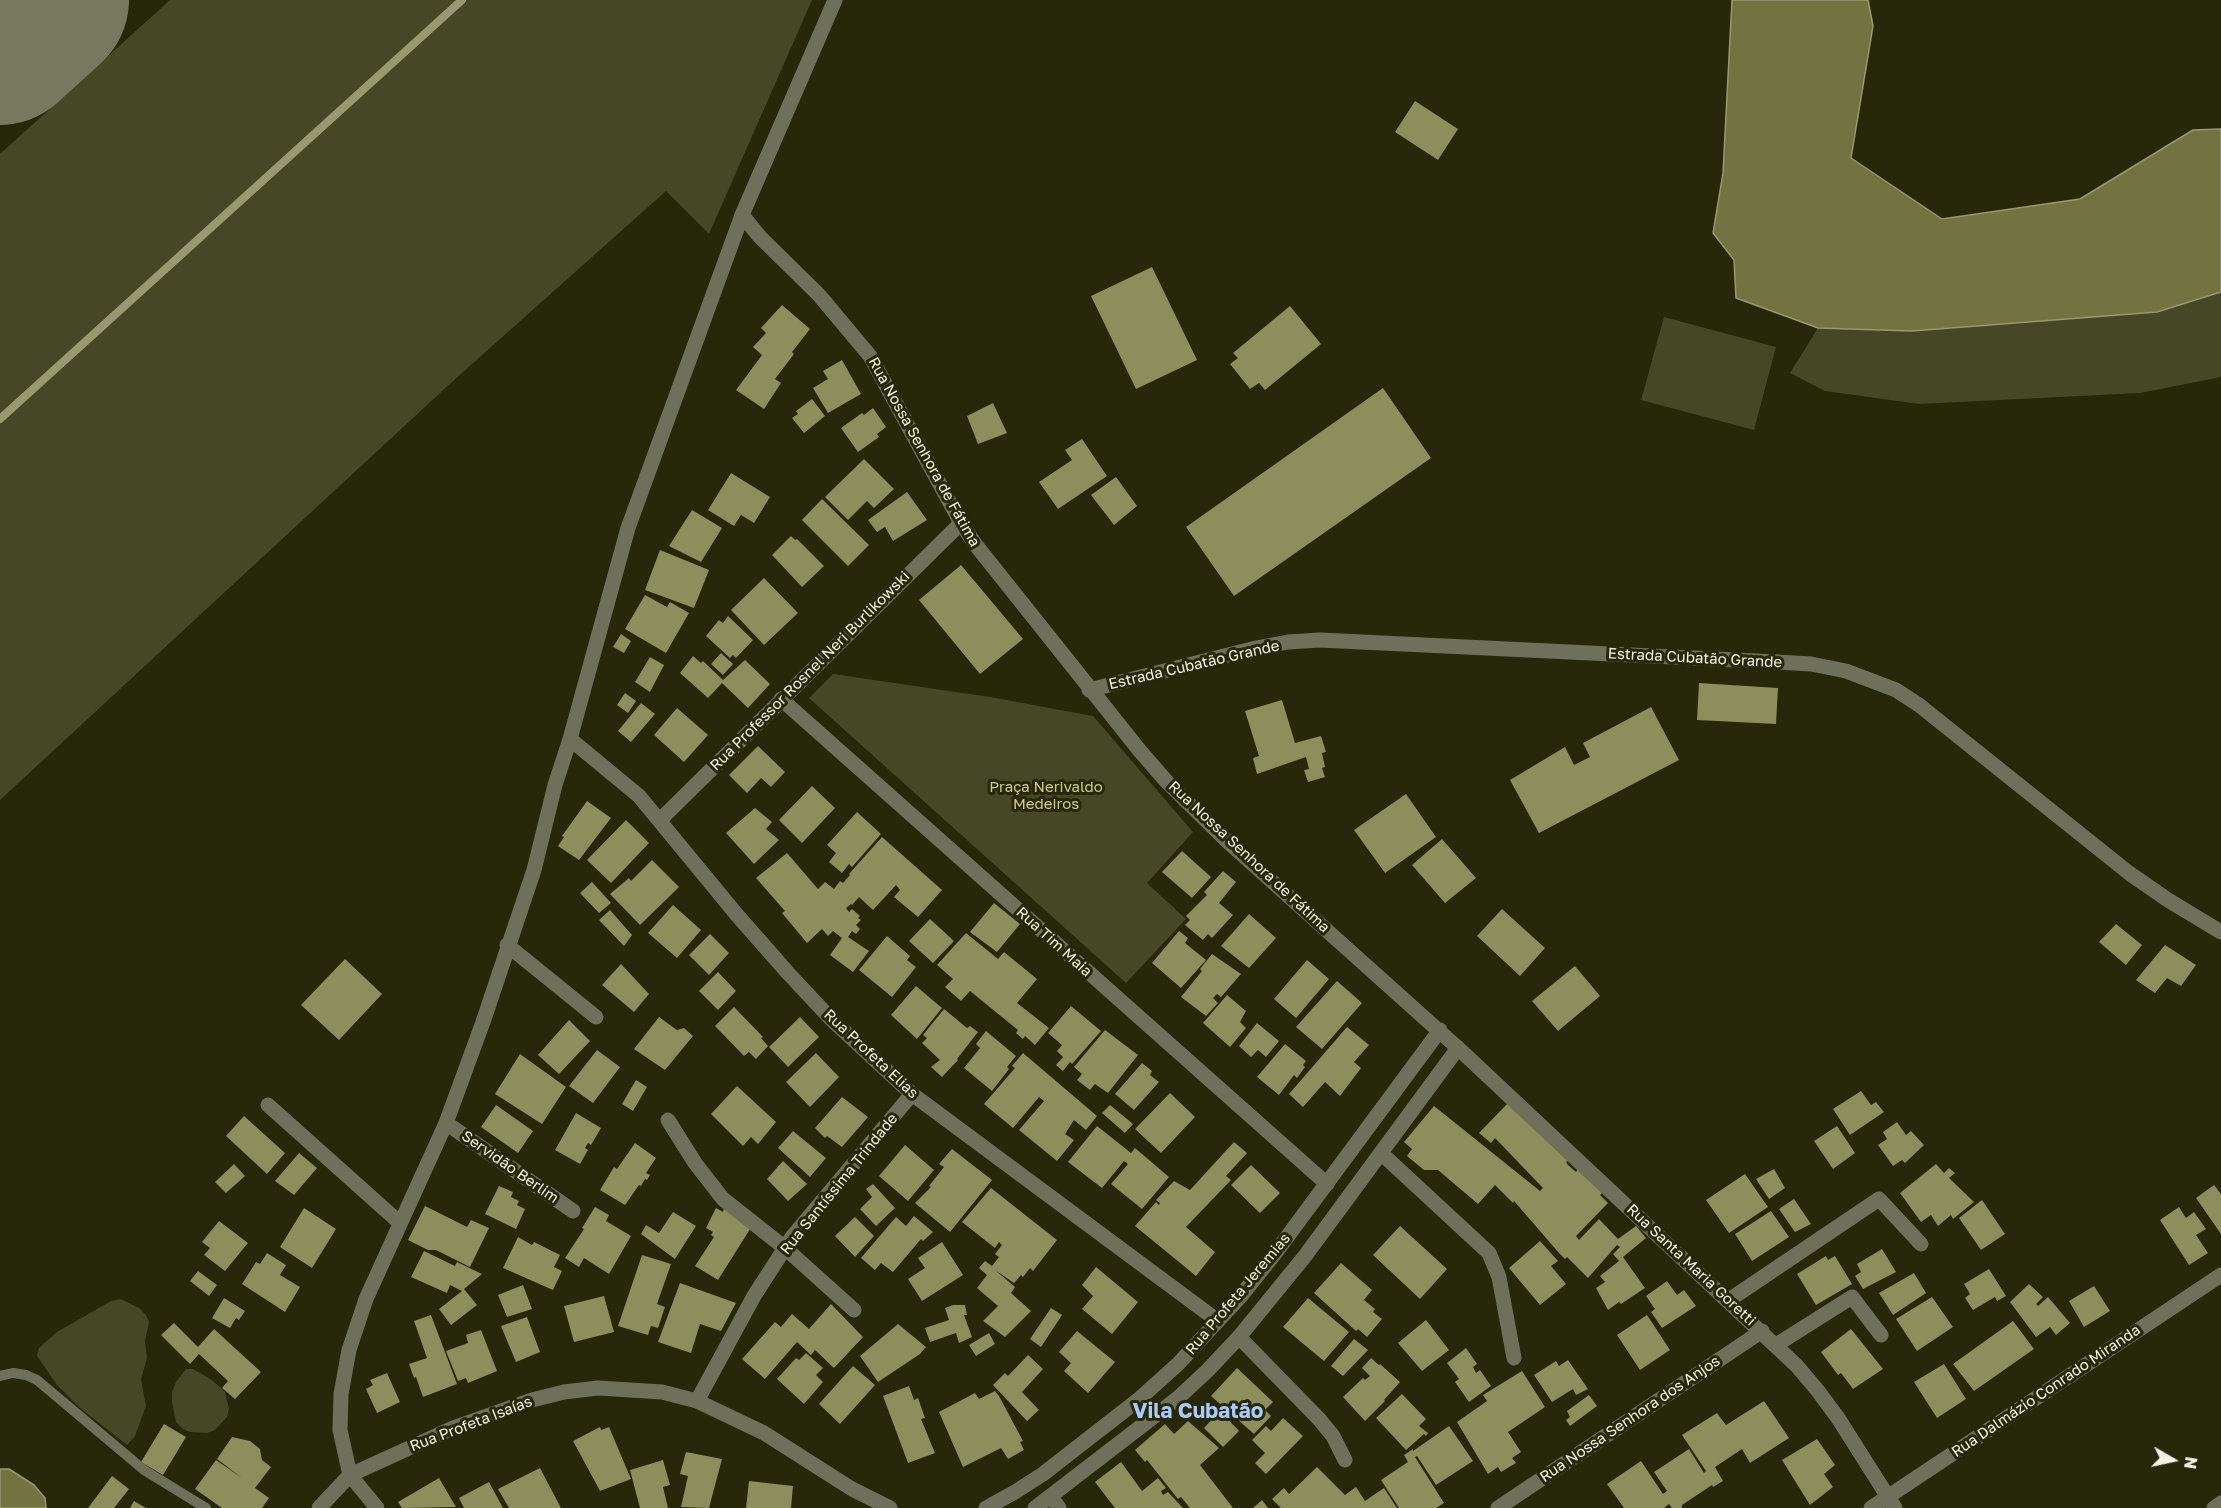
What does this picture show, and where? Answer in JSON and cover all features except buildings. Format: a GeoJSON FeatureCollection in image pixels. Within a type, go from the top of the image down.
{"type":"FeatureCollection","features":[{"type":"Feature","properties":{"kind":"street"},"geometry":{"type":"LineString","coordinates":[[377,1508],[350,1475],[340,1430],[341,1394],[349,1350],[366,1299],[446,1123],[483,1022],[534,870],[555,785],[570,739],[628,528],[742,215],[835,0]]}},
{"type":"Feature","properties":{"kind":"street","name":"Rua Nossa Senhora de Fátima"},"geometry":{"type":"LineString","coordinates":[[742,215],[760,237],[852,331],[870,356],[961,523],[990,565],[1140,751],[1192,807],[1458,1048]]}},
{"type":"Feature","properties":{"kind":"street","name":"Rua Professor Rosnel Neri Burlikowski"},"geometry":{"type":"LineString","coordinates":[[660,819],[961,523]]}},
{"type":"Feature","properties":{"kind":"street","name":"Estrada Cubatão Grande"},"geometry":{"type":"LineString","coordinates":[[1089,690],[1256,648],[1288,642],[1320,640],[1811,664],[1845,671],[1896,690],[1920,705],[2129,873],[2221,932]]}},
{"type":"Feature","properties":{"kind":"street","name":"Rua Tim Maia"},"geometry":{"type":"LineString","coordinates":[[781,699],[1328,1184]]}},
{"type":"Feature","properties":{"kind":"street","name":"Rua Profeta Elias"},"geometry":{"type":"LineString","coordinates":[[570,739],[639,796],[737,915],[831,1019],[912,1094],[1239,1337],[1334,1436],[1345,1460]]}},
{"type":"Feature","properties":{"kind":"street"},"geometry":{"type":"LineString","coordinates":[[507,945],[596,1017]]}},
{"type":"Feature","properties":{"kind":"street","name":"Rua Profeta Jeremias"},"geometry":{"type":"LineString","coordinates":[[986,1508],[1043,1474],[1138,1400],[1178,1364],[1269,1261],[1440,1030]]}},
{"type":"Feature","properties":{"kind":"street","name":"Rua Profeta Jeremias"},"geometry":{"type":"LineString","coordinates":[[1035,1508],[1055,1502],[1178,1398],[1239,1337],[1305,1256],[1458,1048]]}},
{"type":"Feature","properties":{"kind":"street","name":"Rua Santa Maria Goretti"},"geometry":{"type":"LineString","coordinates":[[1458,1048],[1776,1345],[1818,1391],[1891,1502]]}},
{"type":"Feature","properties":{"kind":"street","name":"Rua Santíssima Trindade"},"geometry":{"type":"LineString","coordinates":[[697,1401],[754,1296],[785,1248],[912,1094]]}},
{"type":"Feature","properties":{"kind":"street"},"geometry":{"type":"LineString","coordinates":[[268,1105],[400,1223]]}},
{"type":"Feature","properties":{"kind":"street"},"geometry":{"type":"LineString","coordinates":[[668,1120],[695,1163],[723,1199],[785,1248],[854,1310]]}},
{"type":"Feature","properties":{"kind":"street","name":"Servidão Berlim"},"geometry":{"type":"LineString","coordinates":[[446,1123],[573,1211]]}},
{"type":"Feature","properties":{"kind":"street"},"geometry":{"type":"LineString","coordinates":[[1381,1153],[1489,1253],[1499,1277],[1514,1358]]}},
{"type":"Feature","properties":{"kind":"street"},"geometry":{"type":"LineString","coordinates":[[1729,1300],[1879,1199],[1921,1244]]}},
{"type":"Feature","properties":{"kind":"street","name":"Rua Dalmázio Conrado Miranda"},"geometry":{"type":"LineString","coordinates":[[1871,1508],[1891,1502],[2221,1275]]}},
{"type":"Feature","properties":{"kind":"street"},"geometry":{"type":"LineString","coordinates":[[1776,1345],[1852,1297],[1881,1335]]}},
{"type":"Feature","properties":{"kind":"street","name":"Rua Nossa Senhora dos Anjos"},"geometry":{"type":"LineString","coordinates":[[1498,1508],[1762,1331]]}},
{"type":"Feature","properties":{"kind":"street","name":"Rua Profeta Isaías"},"geometry":{"type":"LineString","coordinates":[[350,1475],[496,1411],[564,1392],[598,1388],[628,1389],[662,1392],[697,1401],[764,1433],[852,1489],[890,1508]]}},
{"type":"Feature","properties":{"kind":"street"},"geometry":{"type":"LineString","coordinates":[[319,1508],[350,1475]]}},
{"type":"Feature","properties":{"kind":"street"},"geometry":{"type":"LineString","coordinates":[[2214,1508],[2221,1503]]}},
{"type":"Feature","properties":{"kind":"lane"},"geometry":{"type":"LineString","coordinates":[[0,1376],[13,1372],[37,1380],[144,1470],[206,1508]]}},
{"type":"Feature","properties":{"kind":"green space"},"geometry":{"type":"Polygon","coordinates":[[[170,0],[812,0],[709,234],[666,191],[453,381],[0,800],[0,154],[170,0]]]}},
{"type":"Feature","properties":{"kind":"green space"},"geometry":{"type":"Polygon","coordinates":[[[2221,292],[2221,377],[2140,393],[1919,404],[1825,391],[1790,373],[1818,328],[1912,331],[2157,312],[2221,292]]]}},
{"type":"Feature","properties":{"kind":"green space"},"geometry":{"type":"Polygon","coordinates":[[[1664,317],[1776,347],[1754,430],[1641,400],[1664,317]]]}},
{"type":"Feature","properties":{"kind":"green space","name":"Praça Nerivaldo Medeiros"},"geometry":{"type":"Polygon","coordinates":[[[833,674],[990,697],[1093,716],[1193,832],[1147,883],[1186,919],[1126,983],[809,698],[833,674]]]}},
{"type":"Feature","properties":{"kind":"green space"},"geometry":{"type":"Polygon","coordinates":[[[121,1299],[139,1308],[149,1322],[145,1341],[147,1358],[141,1379],[146,1406],[135,1436],[127,1445],[80,1408],[57,1385],[37,1356],[39,1348],[57,1332],[111,1301],[121,1299]]]}},
{"type":"Feature","properties":{"kind":"green space"},"geometry":{"type":"Polygon","coordinates":[[[186,1369],[193,1369],[212,1380],[225,1392],[229,1409],[227,1417],[215,1430],[207,1433],[190,1432],[176,1422],[172,1392],[186,1369]]]}},
{"type":"Feature","properties":{"kind":"shaded area"},"geometry":{"type":"Polygon","coordinates":[[[1732,0],[1868,0],[1873,26],[1851,158],[1942,219],[2080,199],[2193,130],[2221,129],[2221,292],[2157,312],[1912,331],[1818,328],[1736,298],[1734,260],[1713,233],[1723,173],[1732,0]]]}},
{"type":"Feature","properties":{"kind":"shaded area"},"geometry":{"type":"Polygon","coordinates":[[[0,1469],[9,1469],[34,1485],[45,1498],[46,1508],[0,1508],[0,1469]]]}},
{"type":"Feature","properties":{"kind":"waterway"},"geometry":{"type":"LineString","coordinates":[[0,419],[462,0]]}},
{"type":"Feature","properties":{"kind":"runway"},"geometry":{"type":"LineString","coordinates":[[0,40],[44,0]]}},
{"type":"Feature","properties":{"kind":"district","name":"Vila Cubatão"},"geometry":{"type":"Point","coordinates":[1198,1411]}}]}
